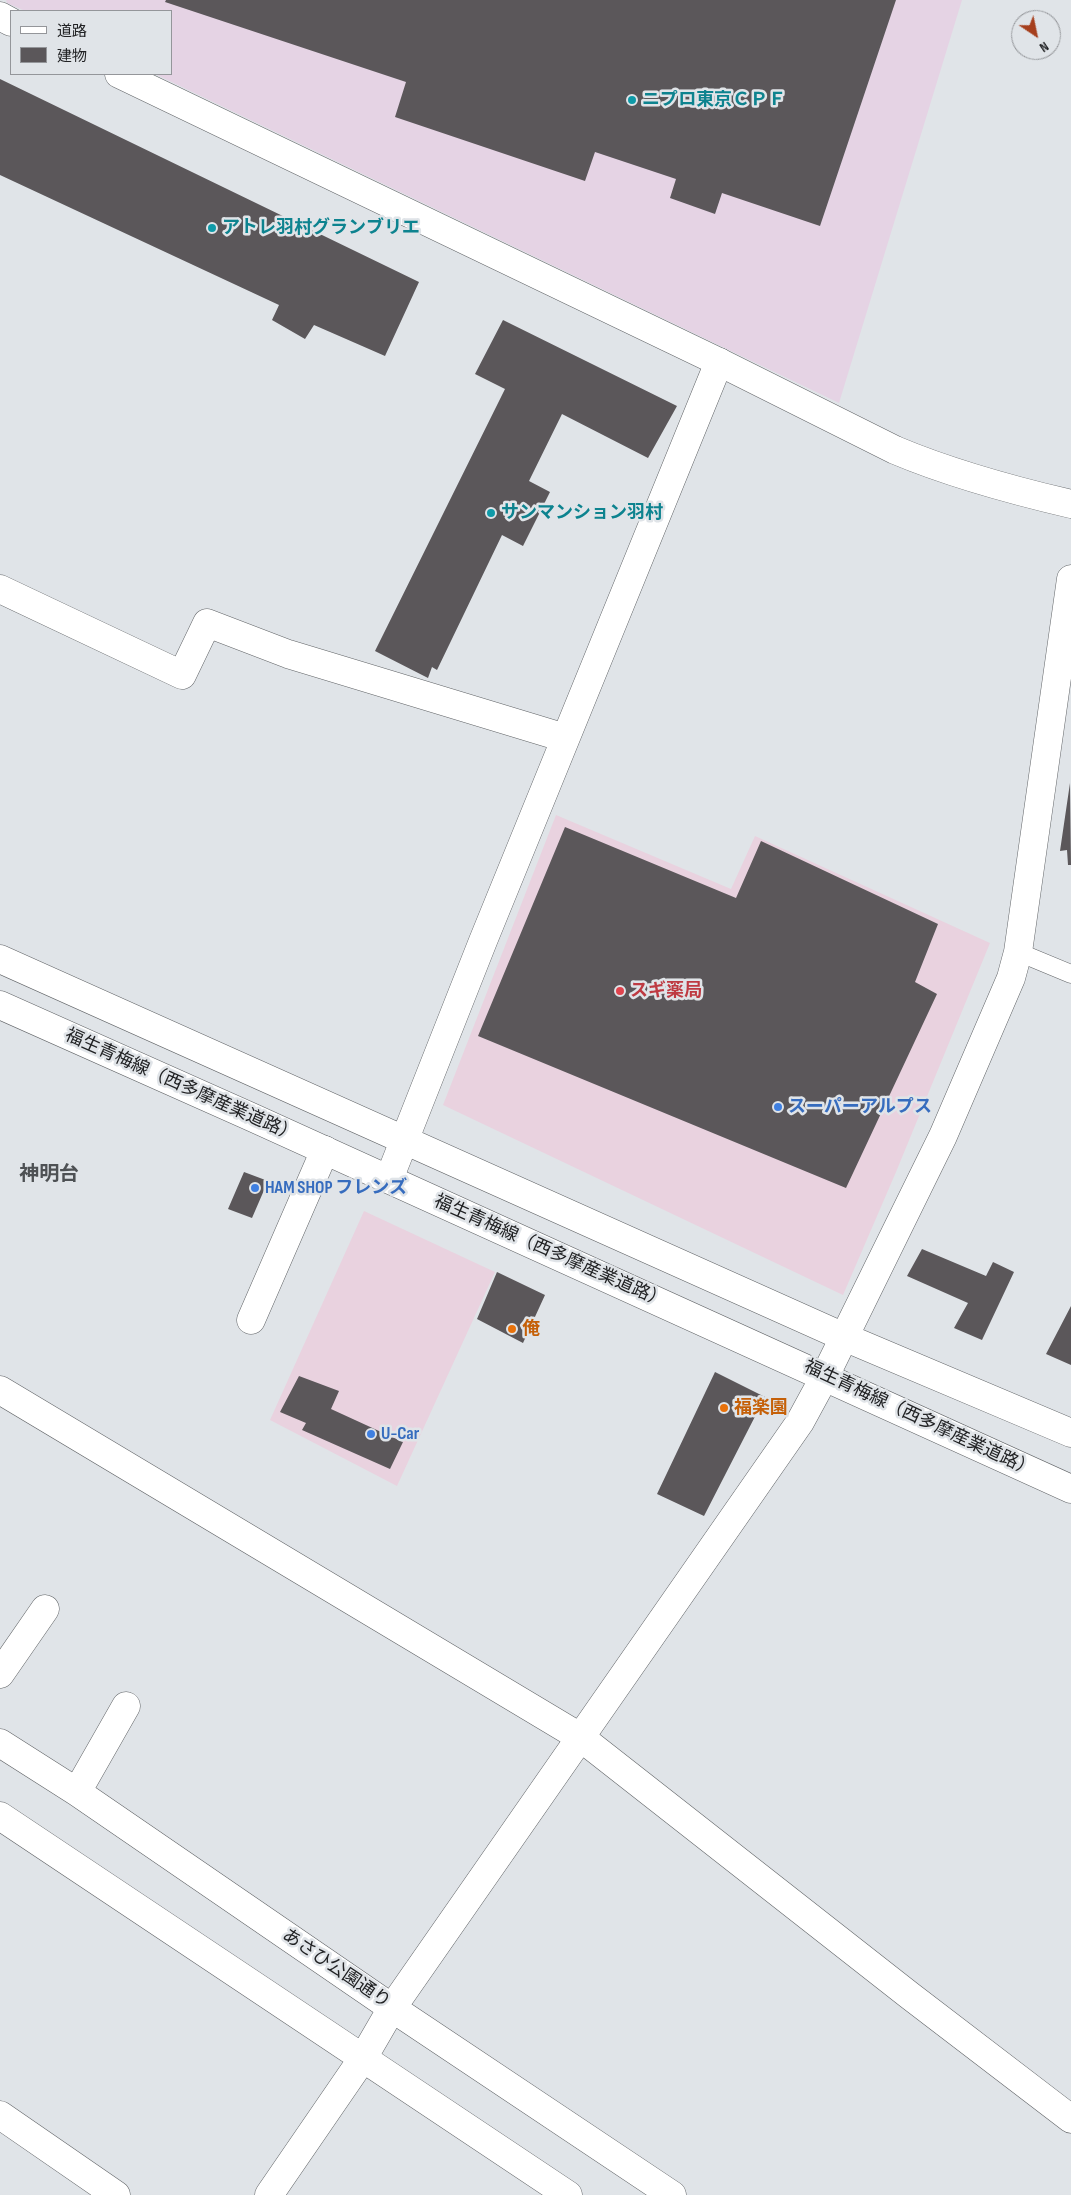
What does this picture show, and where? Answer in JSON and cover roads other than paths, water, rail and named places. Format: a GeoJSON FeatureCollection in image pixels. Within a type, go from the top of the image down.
{"type":"FeatureCollection","features":[{"type":"Feature","properties":{"kind":"street"},"geometry":{"type":"LineString","coordinates":[[121,75],[719,362],[878,442],[921,461],[1003,488],[1071,504]]}},
{"type":"Feature","properties":{"kind":"street"},"geometry":{"type":"LineString","coordinates":[[389,1179],[565,738],[719,362]]}},
{"type":"Feature","properties":{"kind":"street"},"geometry":{"type":"LineString","coordinates":[[270,2195],[363,2058],[392,2008],[800,1422],[825,1376],[943,1136],[1007,986],[1018,952],[1071,579]]}},
{"type":"Feature","properties":{"kind":"street"},"geometry":{"type":"LineString","coordinates":[[0,590],[182,675],[207,623],[288,654],[565,738]]}},
{"type":"Feature","properties":{"kind":"street"},"geometry":{"type":"LineString","coordinates":[[0,959],[844,1337],[1071,1433]]}},
{"type":"Feature","properties":{"kind":"street","name":"福生青梅線（西多摩産業道路）"},"geometry":{"type":"LineString","coordinates":[[0,1005],[325,1150],[1071,1489]]}},
{"type":"Feature","properties":{"kind":"street"},"geometry":{"type":"LineString","coordinates":[[251,1320],[325,1150]]}},
{"type":"Feature","properties":{"kind":"street"},"geometry":{"type":"LineString","coordinates":[[0,1390],[580,1737],[909,1995],[1071,2119]]}},
{"type":"Feature","properties":{"kind":"street"},"geometry":{"type":"LineString","coordinates":[[0,1674],[44,1609]]}},
{"type":"Feature","properties":{"kind":"street"},"geometry":{"type":"LineString","coordinates":[[77,1792],[126,1706]]}},
{"type":"Feature","properties":{"kind":"street","name":"あさひ公園通り"},"geometry":{"type":"LineString","coordinates":[[0,1743],[77,1792],[392,2008],[672,2195]]}},
{"type":"Feature","properties":{"kind":"street"},"geometry":{"type":"LineString","coordinates":[[0,1816],[568,2195]]}},
{"type":"Feature","properties":{"kind":"street"},"geometry":{"type":"LineString","coordinates":[[0,2115],[116,2195]]}},
{"type":"Feature","properties":{"kind":"lane"},"geometry":{"type":"LineString","coordinates":[[1018,952],[1071,974]]}},
{"type":"Feature","properties":{"kind":"place","name":"ニプロ東京ＣＰＦ"},"geometry":{"type":"Point","coordinates":[632,100]}},
{"type":"Feature","properties":{"kind":"place","name":"アトレ羽村グランブリエ"},"geometry":{"type":"Point","coordinates":[212,228]}},
{"type":"Feature","properties":{"kind":"place","name":"サンマンション羽村"},"geometry":{"type":"Point","coordinates":[491,513]}},
{"type":"Feature","properties":{"kind":"place","name":"スギ薬局"},"geometry":{"type":"Point","coordinates":[620,991]}},
{"type":"Feature","properties":{"kind":"place","name":"スーパーアルプス"},"geometry":{"type":"Point","coordinates":[778,1107]}},
{"type":"Feature","properties":{"kind":"place","name":"HAM SHOP フレンズ"},"geometry":{"type":"Point","coordinates":[255,1188]}},
{"type":"Feature","properties":{"kind":"place","name":"俺"},"geometry":{"type":"Point","coordinates":[512,1329]}},
{"type":"Feature","properties":{"kind":"place","name":"福楽園"},"geometry":{"type":"Point","coordinates":[724,1408]}},
{"type":"Feature","properties":{"kind":"place","name":"U-Car"},"geometry":{"type":"Point","coordinates":[371,1434]}},
{"type":"Feature","properties":{"kind":"district","name":"神明台"},"geometry":{"type":"Point","coordinates":[49,1175]}}]}
